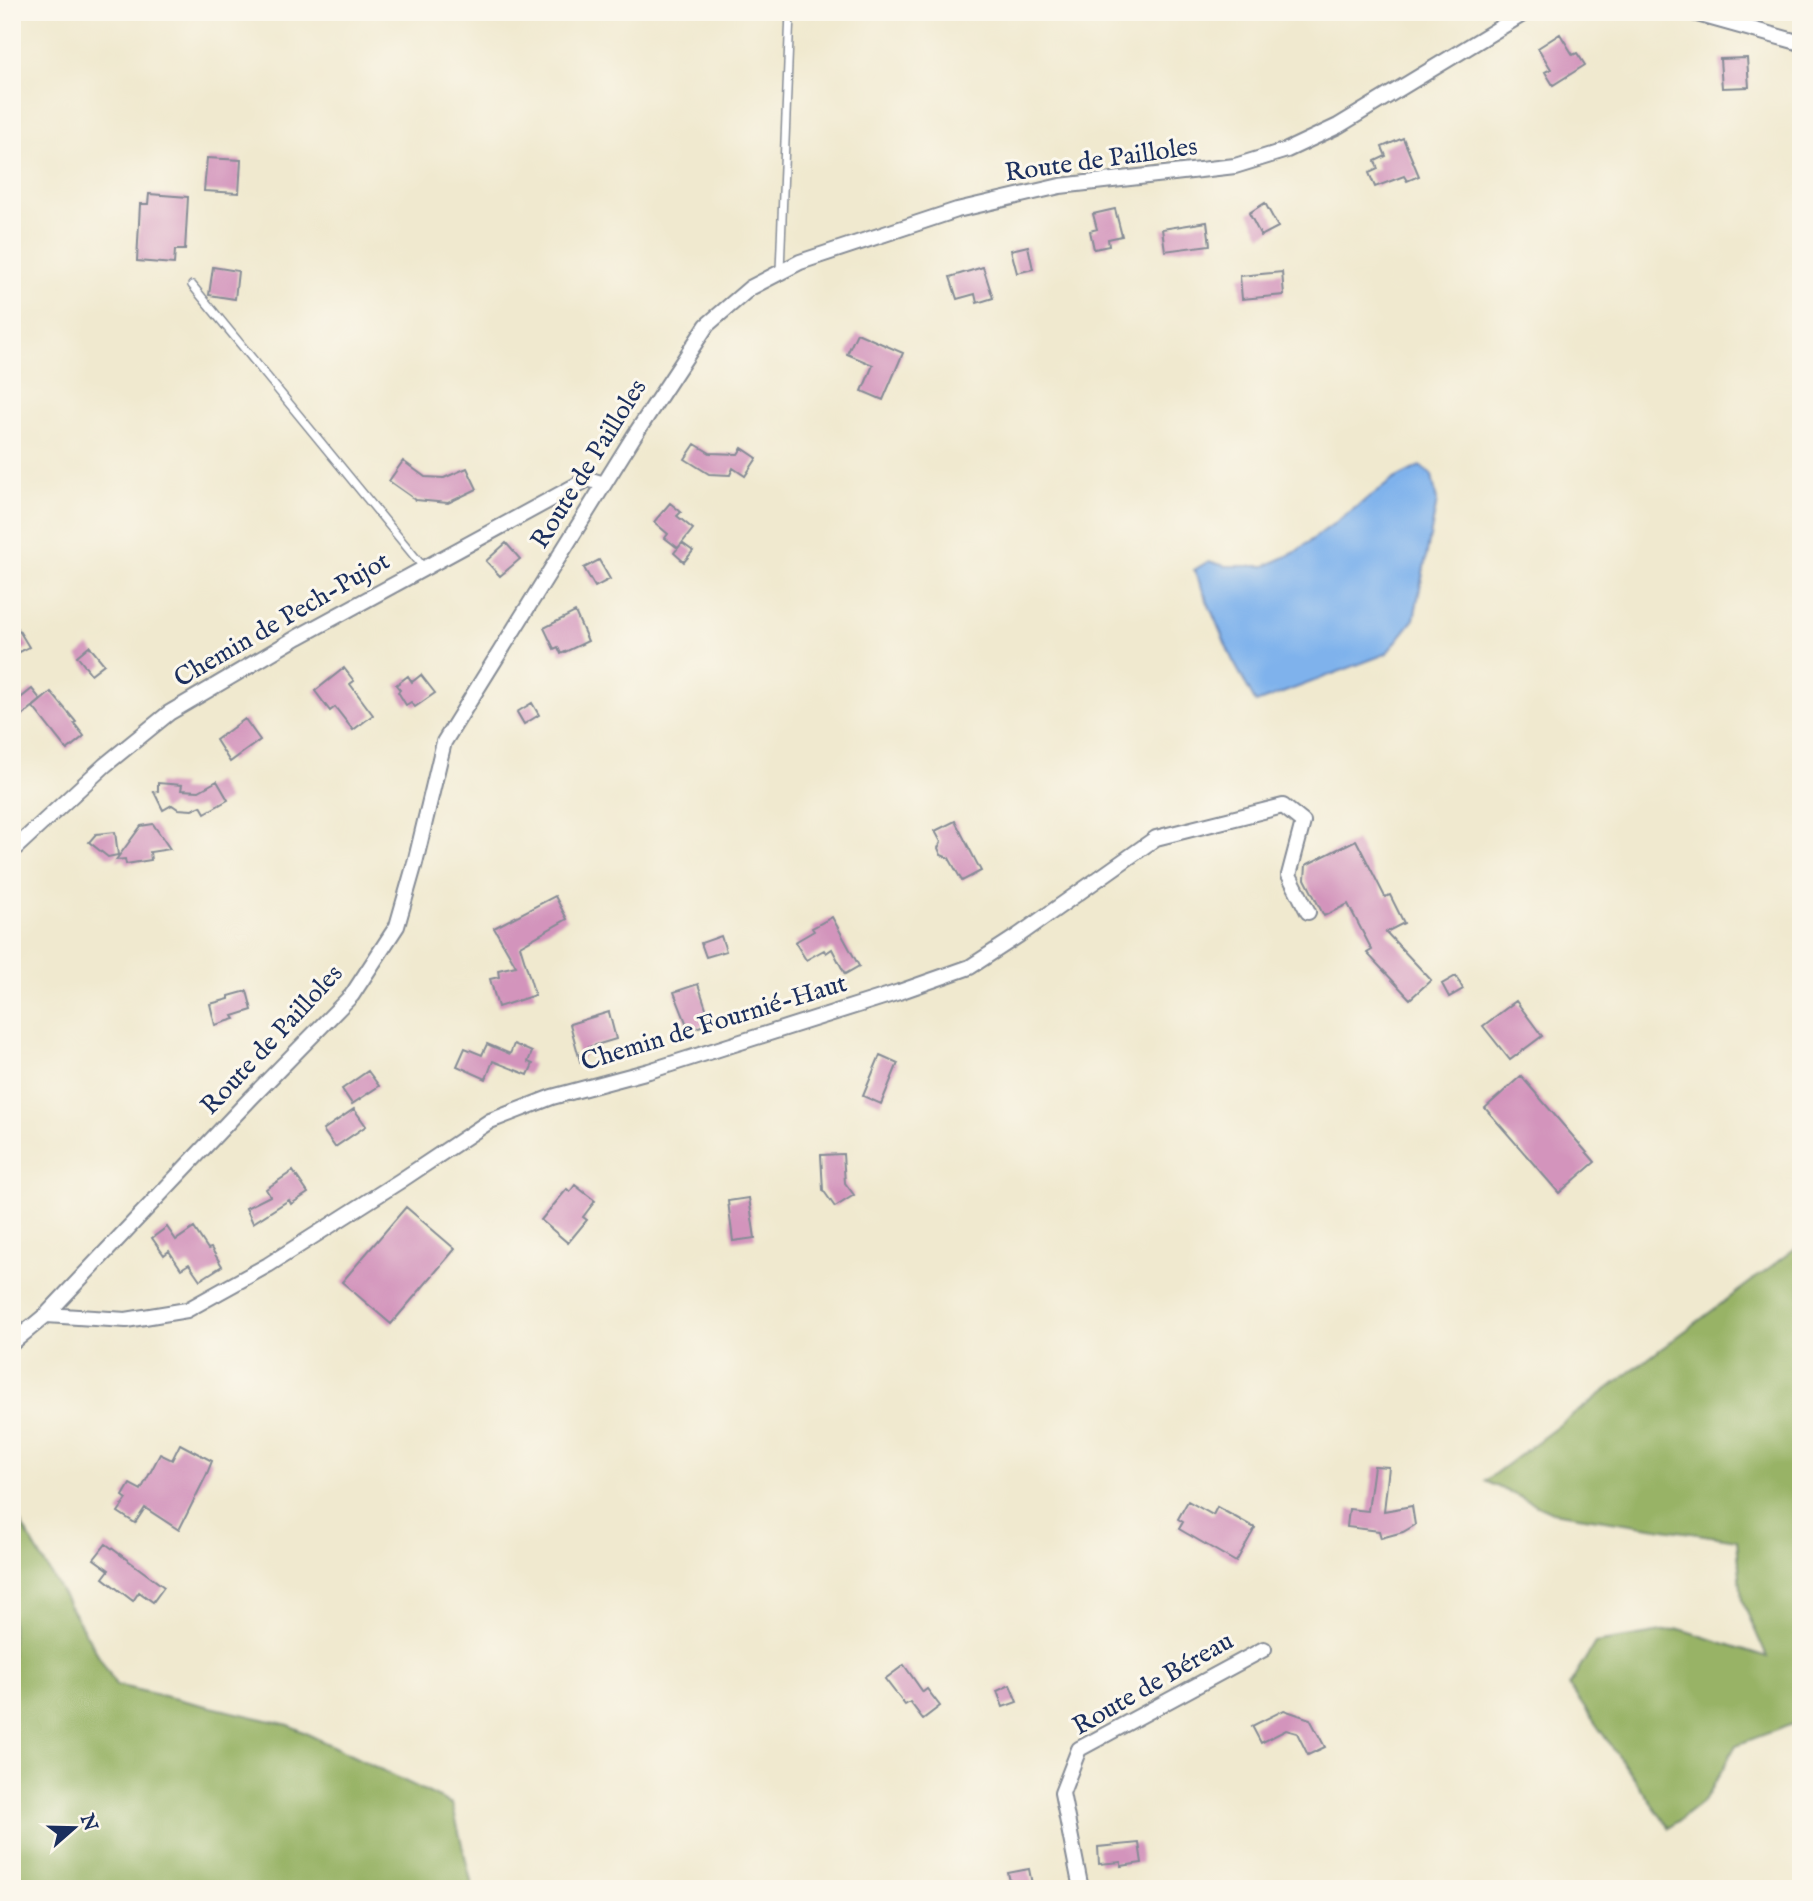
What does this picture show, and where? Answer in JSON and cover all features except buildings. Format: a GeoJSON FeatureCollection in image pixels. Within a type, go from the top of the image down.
{"type":"FeatureCollection","features":[{"type":"Feature","properties":{"kind":"street","name":"Route de Pailloles"},"geometry":{"type":"LineString","coordinates":[[12,1343],[46,1315],[352,995],[397,926],[444,742],[604,484],[707,325],[750,288],[800,262],[957,210],[1059,186],[1235,166],[1287,150],[1338,126],[1526,12]]}},
{"type":"Feature","properties":{"kind":"street"},"geometry":{"type":"LineString","coordinates":[[1690,12],[1801,43]]}},
{"type":"Feature","properties":{"kind":"street","name":"Chemin de Pech-Pujot"},"geometry":{"type":"LineString","coordinates":[[12,851],[105,765],[169,713],[298,637],[588,479],[604,484]]}},
{"type":"Feature","properties":{"kind":"street","name":"Chemin de Fournié-Haut"},"geometry":{"type":"LineString","coordinates":[[46,1315],[126,1320],[187,1310],[268,1265],[490,1121],[552,1097],[649,1072],[970,967],[1019,936],[1156,838],[1283,806],[1303,822],[1289,876],[1308,912]]}},
{"type":"Feature","properties":{"kind":"street","name":"Route de Béreau"},"geometry":{"type":"LineString","coordinates":[[1081,1889],[1062,1793],[1079,1749],[1264,1648]]}},
{"type":"Feature","properties":{"kind":"lane"},"geometry":{"type":"LineString","coordinates":[[780,272],[790,12]]}},
{"type":"Feature","properties":{"kind":"lane"},"geometry":{"type":"LineString","coordinates":[[192,285],[424,568]]}},
{"type":"Feature","properties":{"kind":"green space"},"geometry":{"type":"Polygon","coordinates":[[[1801,1244],[1801,1721],[1736,1745],[1705,1800],[1669,1828],[1569,1686],[1595,1643],[1680,1629],[1767,1657],[1742,1601],[1737,1540],[1552,1512],[1485,1481],[1801,1244]]]}},
{"type":"Feature","properties":{"kind":"green space"},"geometry":{"type":"Polygon","coordinates":[[[12,1508],[116,1685],[289,1725],[452,1804],[473,1889],[12,1889],[12,1508]]]}},
{"type":"Feature","properties":{"kind":"water"},"geometry":{"type":"Polygon","coordinates":[[[1420,466],[1432,475],[1437,501],[1414,619],[1386,654],[1256,703],[1232,659],[1194,570],[1209,561],[1225,566],[1265,566],[1294,553],[1394,479],[1420,466]]]}}]}
